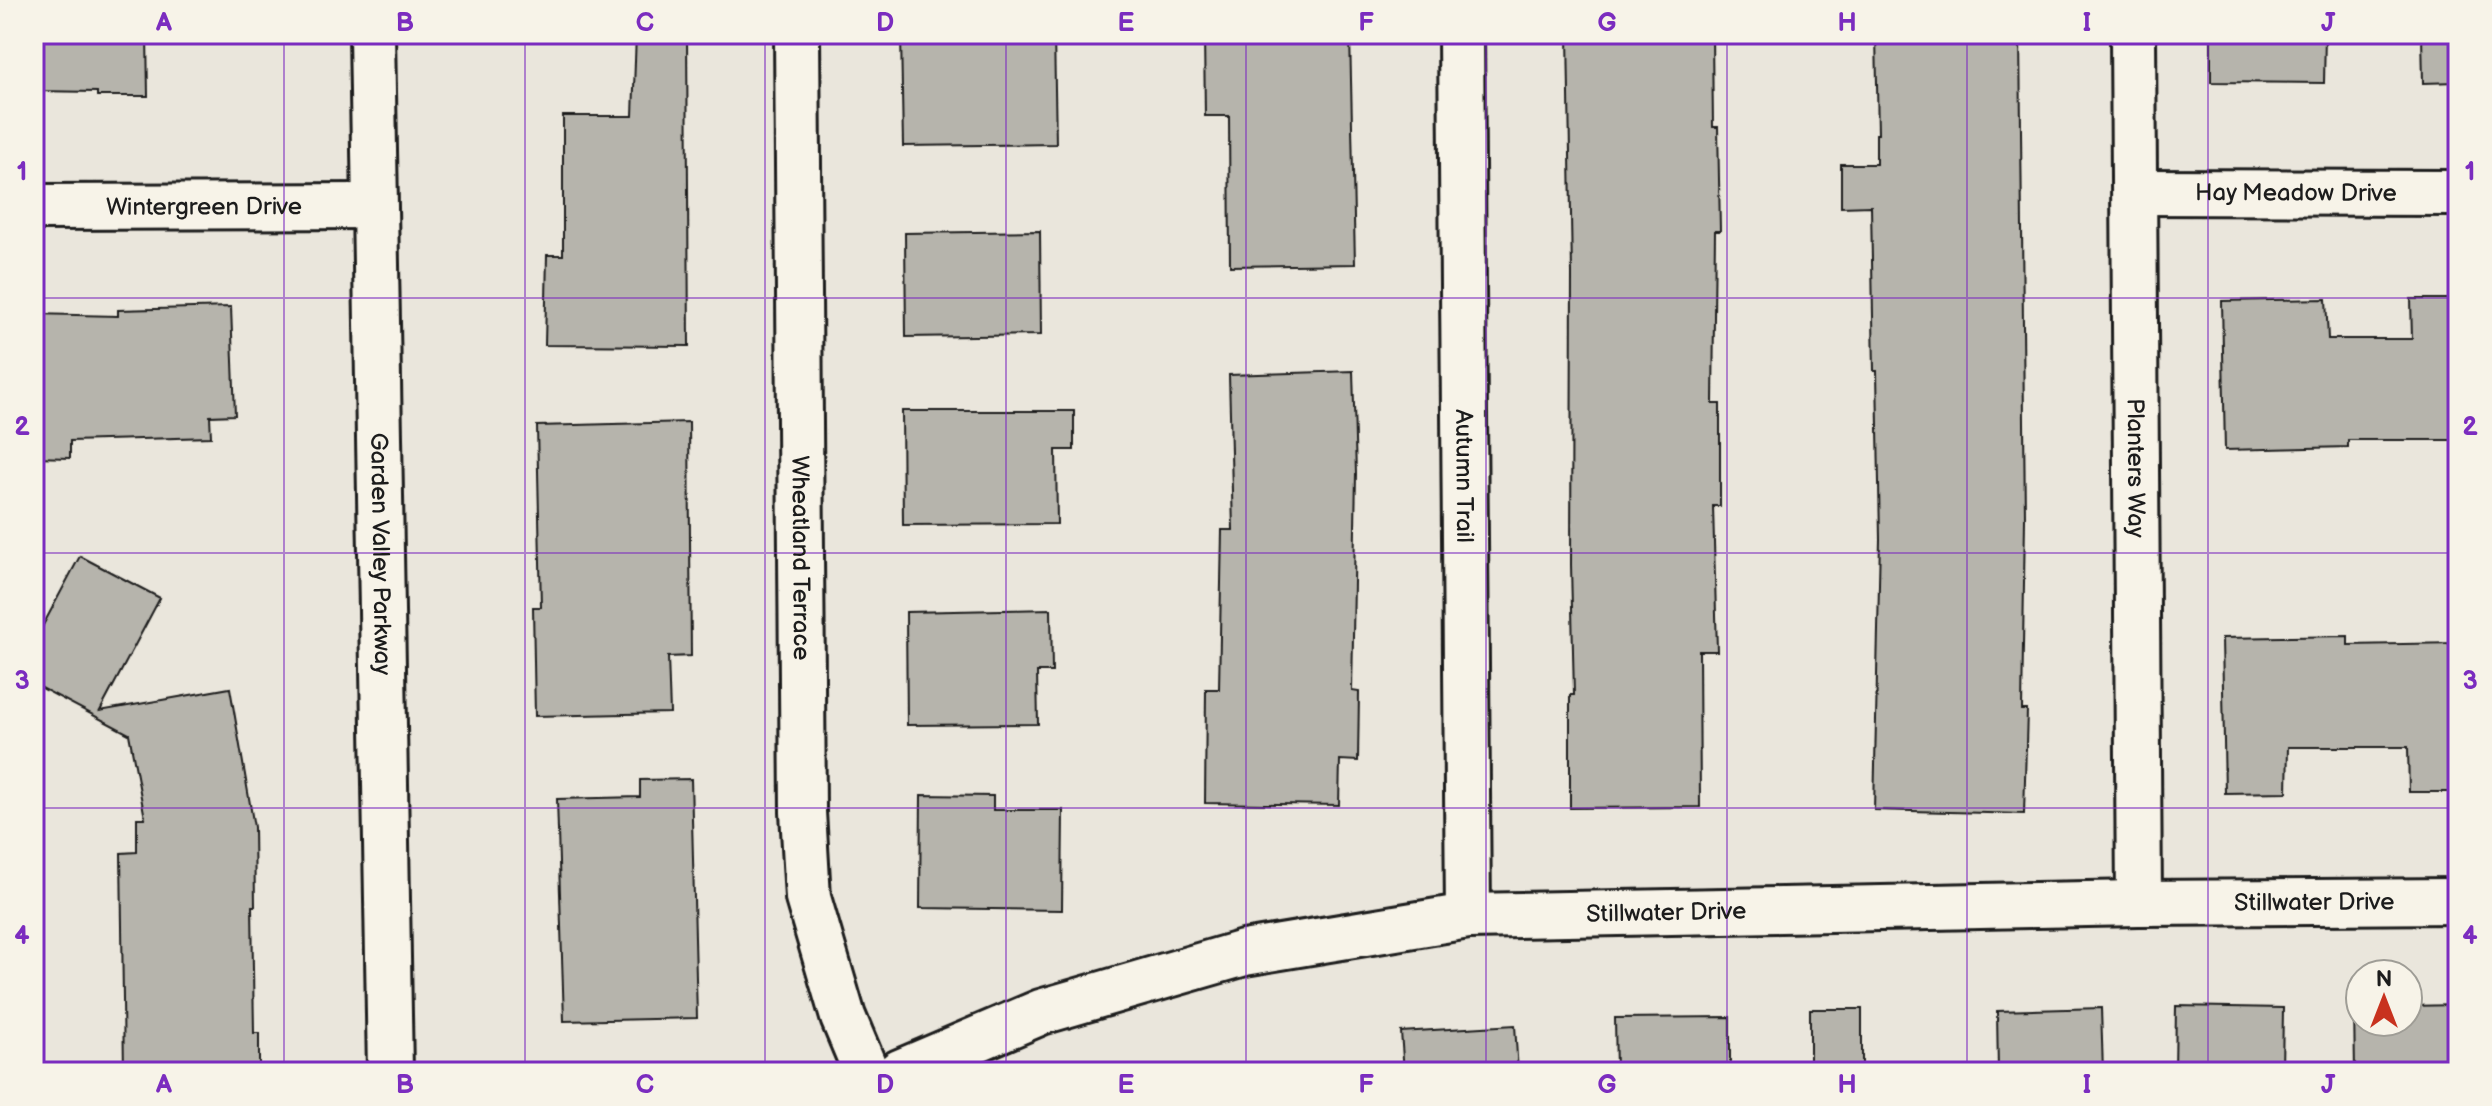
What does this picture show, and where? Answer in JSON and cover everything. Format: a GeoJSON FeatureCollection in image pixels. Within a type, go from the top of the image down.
{"type":"FeatureCollection","features":[{"type":"Feature","properties":{"kind":"street","name":"Garden Valley Parkway"},"geometry":{"type":"LineString","coordinates":[[372,34],[390,1072]]}},
{"type":"Feature","properties":{"kind":"street","name":"Wheatland Terrace"},"geometry":{"type":"LineString","coordinates":[[797,34],[803,812],[808,898],[843,1017],[866,1072]]}},
{"type":"Feature","properties":{"kind":"street","name":"Autumn Trail"},"geometry":{"type":"LineString","coordinates":[[1461,34],[1468,916]]}},
{"type":"Feature","properties":{"kind":"street","name":"Planters Way"},"geometry":{"type":"LineString","coordinates":[[2133,34],[2139,903]]}},
{"type":"Feature","properties":{"kind":"street","name":"Hay Meadow Drive"},"geometry":{"type":"LineString","coordinates":[[2136,192],[2458,193]]}},
{"type":"Feature","properties":{"kind":"street","name":"Wintergreen Drive"},"geometry":{"type":"LineString","coordinates":[[34,207],[374,206]]}},
{"type":"Feature","properties":{"kind":"street","name":"Stillwater Drive"},"geometry":{"type":"LineString","coordinates":[[900,1072],[1041,1012],[1244,953],[1468,916],[2139,903],[2458,901]]}},
{"type":"Feature","properties":{"kind":"building"},"geometry":{"type":"Polygon","coordinates":[[[34,34],[147,34],[148,96],[34,91],[34,34]]]}},
{"type":"Feature","properties":{"kind":"building"},"geometry":{"type":"Polygon","coordinates":[[[636,34],[687,34],[689,346],[545,345],[547,255],[563,255],[563,116],[633,116],[636,34]]]}},
{"type":"Feature","properties":{"kind":"building"},"geometry":{"type":"Polygon","coordinates":[[[901,34],[1054,34],[1056,144],[903,146],[901,34]]]}},
{"type":"Feature","properties":{"kind":"building"},"geometry":{"type":"Polygon","coordinates":[[[1204,34],[1350,34],[1355,264],[1230,266],[1229,116],[1205,116],[1204,34]]]}},
{"type":"Feature","properties":{"kind":"building"},"geometry":{"type":"Polygon","coordinates":[[[1568,34],[1712,34],[1713,127],[1718,127],[1720,231],[1715,231],[1713,404],[1720,404],[1720,506],[1713,506],[1717,651],[1699,651],[1700,807],[1570,808],[1570,695],[1574,695],[1568,34]]]}},
{"type":"Feature","properties":{"kind":"building"},"geometry":{"type":"Polygon","coordinates":[[[1876,34],[2020,34],[2025,519],[2022,710],[2027,710],[2024,814],[1874,810],[1880,539],[1871,206],[1841,207],[1841,164],[1876,164],[1876,34]]]}},
{"type":"Feature","properties":{"kind":"building"},"geometry":{"type":"Polygon","coordinates":[[[2211,34],[2325,34],[2324,83],[2211,82],[2211,34]]]}},
{"type":"Feature","properties":{"kind":"building"},"geometry":{"type":"Polygon","coordinates":[[[2422,34],[2458,34],[2458,82],[2423,83],[2422,34]]]}},
{"type":"Feature","properties":{"kind":"building"},"geometry":{"type":"Polygon","coordinates":[[[1040,231],[1041,335],[906,337],[905,233],[1040,231]]]}},
{"type":"Feature","properties":{"kind":"building"},"geometry":{"type":"Polygon","coordinates":[[[2326,299],[2328,339],[2412,339],[2411,299],[2458,299],[2458,440],[2348,440],[2348,447],[2225,450],[2222,301],[2326,299]]]}},
{"type":"Feature","properties":{"kind":"building"},"geometry":{"type":"Polygon","coordinates":[[[231,307],[235,415],[210,416],[211,437],[70,441],[70,458],[34,457],[34,314],[118,316],[118,310],[231,307]]]}},
{"type":"Feature","properties":{"kind":"building"},"geometry":{"type":"Polygon","coordinates":[[[1353,371],[1356,474],[1352,691],[1359,692],[1358,761],[1340,760],[1339,805],[1205,803],[1206,689],[1219,689],[1222,530],[1233,530],[1229,375],[1353,371]]]}},
{"type":"Feature","properties":{"kind":"building"},"geometry":{"type":"Polygon","coordinates":[[[902,411],[1074,411],[1074,450],[1056,450],[1057,524],[903,525],[902,411]]]}},
{"type":"Feature","properties":{"kind":"building"},"geometry":{"type":"Polygon","coordinates":[[[689,422],[691,656],[668,657],[670,713],[535,716],[533,607],[541,607],[537,426],[689,422]]]}},
{"type":"Feature","properties":{"kind":"building"},"geometry":{"type":"Polygon","coordinates":[[[80,556],[160,598],[100,711],[230,688],[254,827],[254,1033],[259,1033],[259,1072],[124,1072],[121,853],[137,852],[137,818],[145,818],[129,734],[34,684],[34,642],[80,556]]]}},
{"type":"Feature","properties":{"kind":"building"},"geometry":{"type":"Polygon","coordinates":[[[1051,609],[1052,672],[1037,672],[1038,724],[907,725],[906,612],[1051,609]]]}},
{"type":"Feature","properties":{"kind":"building"},"geometry":{"type":"Polygon","coordinates":[[[2348,636],[2348,645],[2458,643],[2458,792],[2409,792],[2408,747],[2288,747],[2287,792],[2225,793],[2222,638],[2348,636]]]}},
{"type":"Feature","properties":{"kind":"building"},"geometry":{"type":"Polygon","coordinates":[[[691,779],[697,1018],[564,1021],[557,799],[640,797],[640,780],[691,779]]]}},
{"type":"Feature","properties":{"kind":"building"},"geometry":{"type":"Polygon","coordinates":[[[921,795],[993,796],[993,810],[1063,810],[1062,910],[920,908],[921,795]]]}},
{"type":"Feature","properties":{"kind":"building"},"geometry":{"type":"Polygon","coordinates":[[[2458,1005],[2458,1072],[2355,1072],[2354,1038],[2424,1038],[2424,1006],[2458,1005]]]}},
{"type":"Feature","properties":{"kind":"building"},"geometry":{"type":"Polygon","coordinates":[[[2176,1006],[2283,1008],[2282,1072],[2175,1072],[2176,1006]]]}},
{"type":"Feature","properties":{"kind":"building"},"geometry":{"type":"Polygon","coordinates":[[[2101,1008],[2103,1072],[1998,1072],[1997,1011],[2101,1008]]]}},
{"type":"Feature","properties":{"kind":"building"},"geometry":{"type":"Polygon","coordinates":[[[1810,1009],[1862,1009],[1862,1072],[1810,1072],[1810,1009]]]}},
{"type":"Feature","properties":{"kind":"building"},"geometry":{"type":"Polygon","coordinates":[[[1730,1017],[1730,1072],[1616,1072],[1615,1018],[1730,1017]]]}},
{"type":"Feature","properties":{"kind":"building"},"geometry":{"type":"Polygon","coordinates":[[[1515,1025],[1518,1072],[1404,1072],[1401,1032],[1515,1025]]]}}]}
